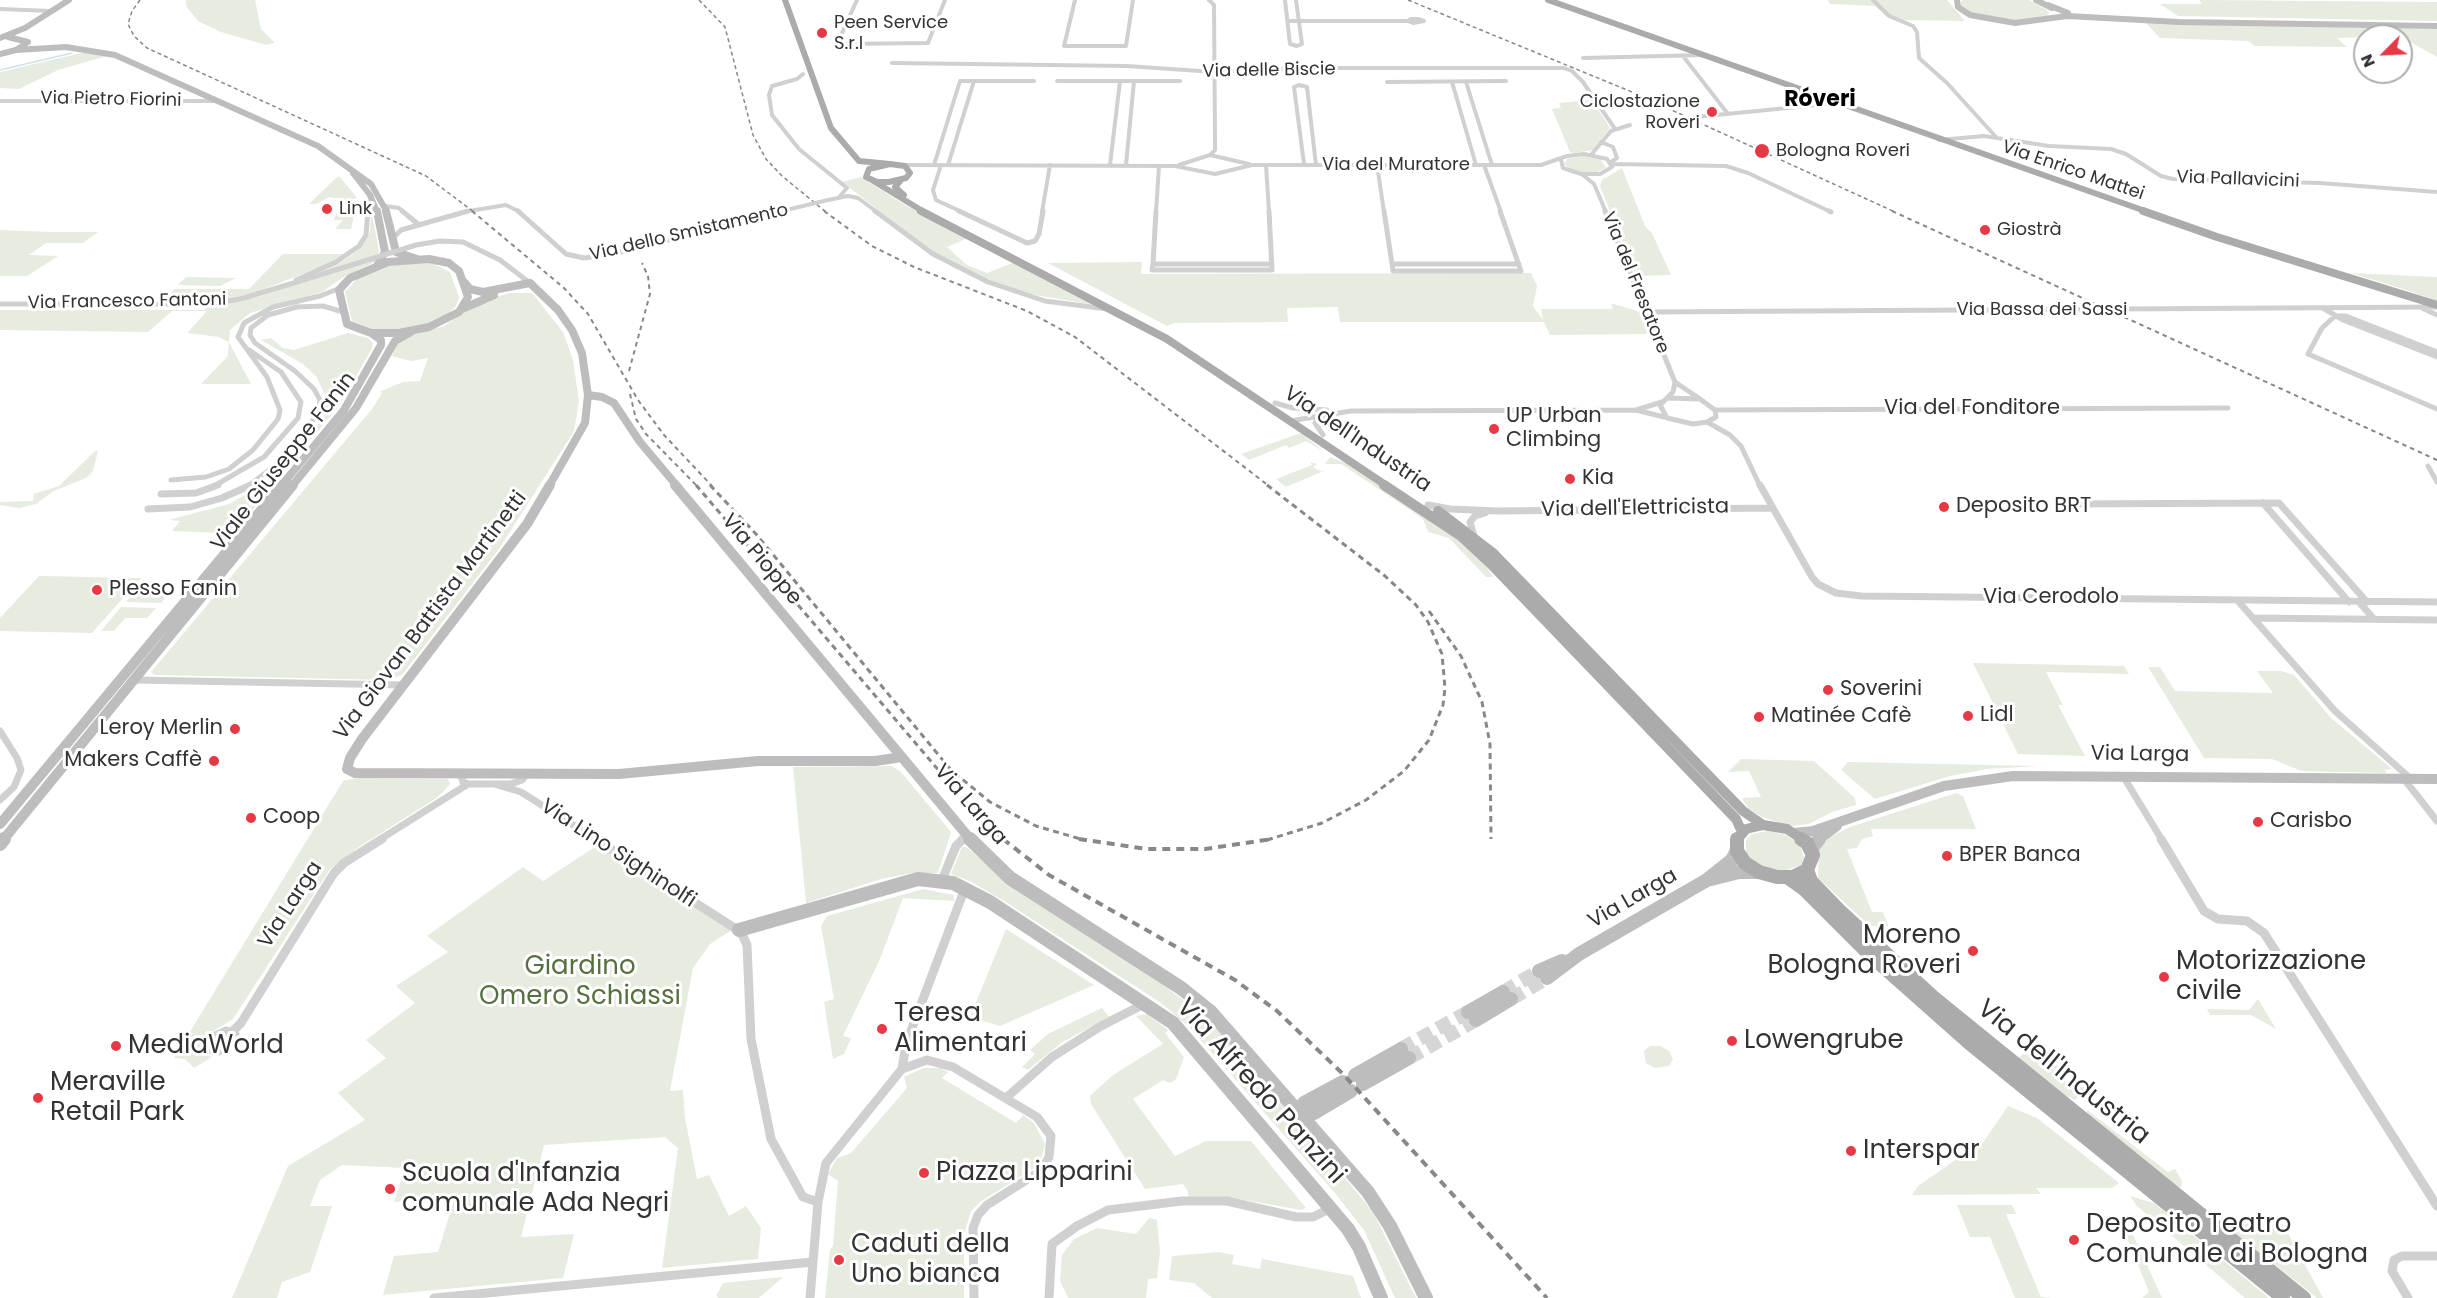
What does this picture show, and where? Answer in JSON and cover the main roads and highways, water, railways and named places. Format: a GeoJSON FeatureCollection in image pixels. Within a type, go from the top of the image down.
{"type":"FeatureCollection","features":[{"type":"Feature","properties":{"kind":"main road"},"geometry":{"type":"LineString","coordinates":[[778,0],[809,92]]}},
{"type":"Feature","properties":{"kind":"main road","name":"Via Enrico Mattei"},"geometry":{"type":"LineString","coordinates":[[1548,0],[2217,237],[2437,306]]}},
{"type":"Feature","properties":{"kind":"main road"},"geometry":{"type":"LineString","coordinates":[[787,1],[831,128],[859,161],[901,165],[908,168],[910,172],[901,180],[872,180],[866,177],[867,172]]}},
{"type":"Feature","properties":{"kind":"main road"},"geometry":{"type":"LineString","coordinates":[[822,127],[839,151],[867,172]]}},
{"type":"Feature","properties":{"kind":"main road"},"geometry":{"type":"LineString","coordinates":[[867,172],[878,166],[890,164]]}},
{"type":"Feature","properties":{"kind":"main road","name":"Via dell'Industria"},"geometry":{"type":"LineString","coordinates":[[872,180],[910,205],[1114,309],[1167,339],[1323,435],[1476,538],[1743,811],[1763,825]]}},
{"type":"Feature","properties":{"kind":"main road","name":"Via dell'Industria"},"geometry":{"type":"LineString","coordinates":[[901,180],[895,188],[904,195],[1147,320],[1275,403],[1451,529],[1479,551],[1728,811],[1742,832]]}},
{"type":"Feature","properties":{"kind":"main road"},"geometry":{"type":"LineString","coordinates":[[1763,825],[1779,826],[1794,833],[1811,849],[1812,860],[1807,870],[1787,877],[1759,872],[1745,862],[1737,851],[1737,839],[1742,832],[1763,825]]}},
{"type":"Feature","properties":{"kind":"main road","name":"Via dell'Industria"},"geometry":{"type":"LineString","coordinates":[[1807,870],[1812,881],[1841,912],[1933,997],[2304,1298]]}},
{"type":"Feature","properties":{"kind":"main road","name":"Via dell'Industria"},"geometry":{"type":"LineString","coordinates":[[1787,877],[1804,889],[1869,955],[1955,1031],[2283,1298]]}},
{"type":"Feature","properties":{"kind":"waterway"},"geometry":{"type":"LineString","coordinates":[[0,70],[72,53]]}},
{"type":"Feature","properties":{"kind":"tunnel"},"geometry":{"type":"LineString","coordinates":[[1503,992],[1539,971]]}},
{"type":"Feature","properties":{"kind":"tunnel"},"geometry":{"type":"LineString","coordinates":[[1511,999],[1547,978]]}},
{"type":"Feature","properties":{"kind":"tunnel"},"geometry":{"type":"LineString","coordinates":[[1401,1049],[1468,1012]]}},
{"type":"Feature","properties":{"kind":"tunnel"},"geometry":{"type":"LineString","coordinates":[[1409,1058],[1476,1020]]}},
{"type":"Feature","properties":{"kind":"railway"},"geometry":{"type":"LineString","coordinates":[[140,0],[132,11],[128,24],[134,36],[147,48],[426,176],[474,212]]}},
{"type":"Feature","properties":{"kind":"railway"},"geometry":{"type":"LineString","coordinates":[[699,0],[725,27],[753,135],[766,159],[782,176],[826,212]]}},
{"type":"Feature","properties":{"kind":"railway"},"geometry":{"type":"LineString","coordinates":[[1408,0],[1632,92],[1895,212]]}},
{"type":"Feature","properties":{"kind":"railway"},"geometry":{"type":"LineString","coordinates":[[472,211],[564,288],[588,314],[638,400],[664,435],[712,486]]}},
{"type":"Feature","properties":{"kind":"railway"},"geometry":{"type":"LineString","coordinates":[[824,211],[872,246],[914,267],[1027,311],[1075,337],[1269,486]]}},
{"type":"Feature","properties":{"kind":"railway"},"geometry":{"type":"LineString","coordinates":[[1892,211],[2437,460]]}},
{"type":"Feature","properties":{"kind":"railway"},"geometry":{"type":"LineString","coordinates":[[629,371],[650,294],[648,276],[642,263]]}},
{"type":"Feature","properties":{"kind":"railway"},"geometry":{"type":"LineString","coordinates":[[630,394],[636,419],[646,434],[697,486]]}},
{"type":"Feature","properties":{"kind":"railway"},"geometry":{"type":"LineString","coordinates":[[696,485],[969,806],[1004,840]]}},
{"type":"Feature","properties":{"kind":"railway"},"geometry":{"type":"LineString","coordinates":[[710,485],[756,534],[951,770],[990,802],[1036,826],[1082,839]]}},
{"type":"Feature","properties":{"kind":"railway"},"geometry":{"type":"LineString","coordinates":[[1267,485],[1385,576],[1416,605],[1428,622],[1442,654],[1445,688],[1443,705],[1429,740],[1404,771],[1366,800],[1322,823],[1269,840]]}},
{"type":"Feature","properties":{"kind":"railway"},"geometry":{"type":"LineString","coordinates":[[1429,611],[1461,656],[1482,702],[1490,744],[1491,839]]}},
{"type":"Feature","properties":{"kind":"railway"},"geometry":{"type":"LineString","coordinates":[[1003,839],[1049,875],[1235,980],[1277,1011],[1343,1074],[1547,1298]]}},
{"type":"Feature","properties":{"kind":"railway"},"geometry":{"type":"LineString","coordinates":[[1082,839],[1147,849],[1205,849],[1269,840]]}},
{"type":"Feature","properties":{"kind":"place","name":"Peen Service S.r.l"},"geometry":{"type":"Point","coordinates":[822,33]}},
{"type":"Feature","properties":{"kind":"place","name":"Ciclostazione Roveri"},"geometry":{"type":"Point","coordinates":[1712,112]}},
{"type":"Feature","properties":{"kind":"place","name":"Bologna Roveri"},"geometry":{"type":"Point","coordinates":[1762,151]}},
{"type":"Feature","properties":{"kind":"place","name":"Link"},"geometry":{"type":"Point","coordinates":[327,209]}},
{"type":"Feature","properties":{"kind":"place","name":"Giostrà"},"geometry":{"type":"Point","coordinates":[1985,230]}},
{"type":"Feature","properties":{"kind":"place","name":"UP Urban Climbing"},"geometry":{"type":"Point","coordinates":[1494,429]}},
{"type":"Feature","properties":{"kind":"place","name":"Kia"},"geometry":{"type":"Point","coordinates":[1570,479]}},
{"type":"Feature","properties":{"kind":"place","name":"Deposito BRT"},"geometry":{"type":"Point","coordinates":[1944,507]}},
{"type":"Feature","properties":{"kind":"place","name":"Plesso Fanin"},"geometry":{"type":"Point","coordinates":[97,590]}},
{"type":"Feature","properties":{"kind":"place","name":"Soverini"},"geometry":{"type":"Point","coordinates":[1828,690]}},
{"type":"Feature","properties":{"kind":"place","name":"Lidl"},"geometry":{"type":"Point","coordinates":[1968,716]}},
{"type":"Feature","properties":{"kind":"place","name":"Matinée Cafè"},"geometry":{"type":"Point","coordinates":[1759,717]}},
{"type":"Feature","properties":{"kind":"place","name":"Leroy Merlin"},"geometry":{"type":"Point","coordinates":[235,729]}},
{"type":"Feature","properties":{"kind":"place","name":"Makers Caffè"},"geometry":{"type":"Point","coordinates":[214,761]}},
{"type":"Feature","properties":{"kind":"place","name":"Coop"},"geometry":{"type":"Point","coordinates":[251,818]}},
{"type":"Feature","properties":{"kind":"place","name":"Carisbo"},"geometry":{"type":"Point","coordinates":[2258,822]}},
{"type":"Feature","properties":{"kind":"place","name":"BPER Banca"},"geometry":{"type":"Point","coordinates":[1947,856]}},
{"type":"Feature","properties":{"kind":"place","name":"Moreno Bologna Roveri"},"geometry":{"type":"Point","coordinates":[1973,951]}},
{"type":"Feature","properties":{"kind":"place","name":"Motorizzazione civile"},"geometry":{"type":"Point","coordinates":[2164,977]}},
{"type":"Feature","properties":{"kind":"place","name":"Teresa Alimentari"},"geometry":{"type":"Point","coordinates":[882,1029]}},
{"type":"Feature","properties":{"kind":"place","name":"Lowengrube"},"geometry":{"type":"Point","coordinates":[1732,1041]}},
{"type":"Feature","properties":{"kind":"place","name":"MediaWorld"},"geometry":{"type":"Point","coordinates":[116,1046]}},
{"type":"Feature","properties":{"kind":"place","name":"Meraville Retail Park"},"geometry":{"type":"Point","coordinates":[38,1098]}},
{"type":"Feature","properties":{"kind":"place","name":"Interspar"},"geometry":{"type":"Point","coordinates":[1851,1151]}},
{"type":"Feature","properties":{"kind":"place","name":"Piazza Lipparini"},"geometry":{"type":"Point","coordinates":[924,1173]}},
{"type":"Feature","properties":{"kind":"place","name":"Scuola d'Infanzia comunale Ada Negri"},"geometry":{"type":"Point","coordinates":[390,1189]}},
{"type":"Feature","properties":{"kind":"place","name":"Deposito Teatro Comunale di Bologna"},"geometry":{"type":"Point","coordinates":[2074,1240]}},
{"type":"Feature","properties":{"kind":"place","name":"Caduti della Uno bianca"},"geometry":{"type":"Point","coordinates":[839,1260]}},
{"type":"Feature","properties":{"kind":"district","name":"Róveri"},"geometry":{"type":"Point","coordinates":[1820,100]}},
{"type":"Feature","properties":{"kind":"park label","name":"Giardino Omero Schiassi"},"geometry":{"type":"Point","coordinates":[580,982]}}]}
